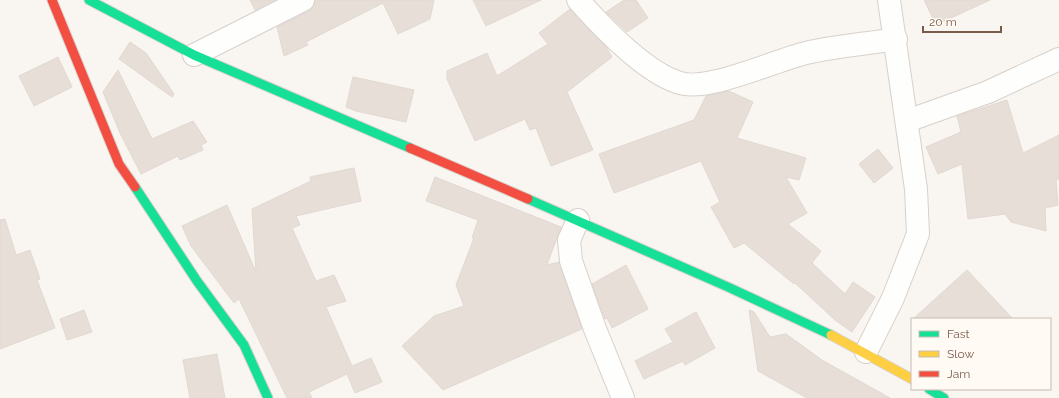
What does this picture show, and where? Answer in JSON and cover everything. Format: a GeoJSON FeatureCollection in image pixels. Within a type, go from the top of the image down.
{"type":"FeatureCollection","features":[{"type":"Feature","properties":{"kind":"street"},"geometry":{"type":"LineString","coordinates":[[52,0],[119,164],[197,281],[244,345],[268,398]]}},
{"type":"Feature","properties":{"kind":"street"},"geometry":{"type":"LineString","coordinates":[[89,0],[194,55],[578,220],[790,314],[866,352],[911,378]]}},
{"type":"Feature","properties":{"kind":"street"},"geometry":{"type":"LineString","coordinates":[[194,55],[304,0]]}},
{"type":"Feature","properties":{"kind":"street"},"geometry":{"type":"LineString","coordinates":[[578,0],[594,18],[630,51],[659,73],[681,84],[703,83],[727,79],[807,52],[896,39]]}},
{"type":"Feature","properties":{"kind":"street"},"geometry":{"type":"LineString","coordinates":[[866,352],[893,298],[918,234],[916,189],[896,39],[889,0]]}},
{"type":"Feature","properties":{"kind":"street"},"geometry":{"type":"LineString","coordinates":[[907,121],[988,92],[1059,59]]}},
{"type":"Feature","properties":{"kind":"street"},"geometry":{"type":"LineString","coordinates":[[578,220],[570,240],[572,261],[595,329],[623,398]]}},
{"type":"Feature","properties":{"kind":"street"},"geometry":{"type":"LineString","coordinates":[[931,390],[944,398]]}},
{"type":"Feature","properties":{"kind":"building"},"geometry":{"type":"Polygon","coordinates":[[[250,0],[275,0],[255,10],[250,0]]]}},
{"type":"Feature","properties":{"kind":"building"},"geometry":{"type":"Polygon","coordinates":[[[315,0],[434,0],[430,19],[398,34],[383,3],[306,42],[308,45],[284,56],[277,27],[309,11],[314,6],[315,0]]]}},
{"type":"Feature","properties":{"kind":"building"},"geometry":{"type":"Polygon","coordinates":[[[473,0],[541,0],[486,26],[473,0]]]}},
{"type":"Feature","properties":{"kind":"building"},"geometry":{"type":"Polygon","coordinates":[[[624,0],[636,0],[648,18],[627,32],[606,12],[624,0]]]}},
{"type":"Feature","properties":{"kind":"building"},"geometry":{"type":"Polygon","coordinates":[[[924,0],[990,0],[936,25],[924,0]]]}},
{"type":"Feature","properties":{"kind":"building"},"geometry":{"type":"Polygon","coordinates":[[[570,9],[606,47],[612,57],[567,92],[593,150],[551,166],[536,128],[530,130],[525,119],[475,141],[447,79],[447,71],[487,53],[497,76],[548,44],[539,33],[570,9]]]}},
{"type":"Feature","properties":{"kind":"building"},"geometry":{"type":"Polygon","coordinates":[[[130,42],[146,53],[174,94],[172,97],[119,59],[130,42]]]}},
{"type":"Feature","properties":{"kind":"building"},"geometry":{"type":"Polygon","coordinates":[[[58,57],[72,87],[34,106],[19,76],[58,57]]]}},
{"type":"Feature","properties":{"kind":"building"},"geometry":{"type":"Polygon","coordinates":[[[118,70],[152,139],[193,121],[207,142],[201,145],[203,150],[180,160],[178,156],[141,174],[120,133],[103,92],[118,70]]]}},
{"type":"Feature","properties":{"kind":"building"},"geometry":{"type":"Polygon","coordinates":[[[353,77],[414,90],[406,122],[356,111],[346,107],[353,77]]]}},
{"type":"Feature","properties":{"kind":"building"},"geometry":{"type":"Polygon","coordinates":[[[729,91],[753,102],[737,138],[806,158],[799,180],[786,177],[807,213],[788,224],[821,251],[812,263],[845,294],[853,282],[875,297],[852,332],[835,320],[795,283],[794,284],[744,243],[734,248],[711,207],[720,202],[701,161],[614,193],[599,154],[694,120],[706,96],[729,91]]]}},
{"type":"Feature","properties":{"kind":"building"},"geometry":{"type":"Polygon","coordinates":[[[1007,100],[1023,153],[1059,135],[1059,179],[1056,180],[1058,205],[1045,208],[1046,231],[1011,222],[1005,214],[968,219],[962,164],[938,174],[926,147],[961,132],[957,116],[1007,100]]]}},
{"type":"Feature","properties":{"kind":"building"},"geometry":{"type":"Polygon","coordinates":[[[878,149],[893,168],[874,183],[859,164],[878,149]]]}},
{"type":"Feature","properties":{"kind":"building"},"geometry":{"type":"Polygon","coordinates":[[[354,168],[361,201],[296,216],[300,225],[292,228],[316,281],[334,275],[346,301],[326,307],[352,366],[371,358],[382,382],[355,393],[347,374],[309,392],[312,398],[287,398],[239,299],[234,303],[191,246],[182,226],[227,205],[256,272],[252,209],[311,181],[310,177],[354,168]]]}},
{"type":"Feature","properties":{"kind":"building"},"geometry":{"type":"Polygon","coordinates":[[[435,177],[561,227],[547,265],[559,262],[582,329],[443,390],[402,346],[434,316],[464,306],[456,285],[474,238],[472,238],[478,220],[426,201],[435,177]]]}},
{"type":"Feature","properties":{"kind":"building"},"geometry":{"type":"Polygon","coordinates":[[[5,219],[16,255],[30,250],[40,279],[37,280],[55,328],[0,349],[0,220],[5,219]]]}},
{"type":"Feature","properties":{"kind":"building"},"geometry":{"type":"Polygon","coordinates":[[[626,265],[648,309],[612,328],[607,318],[605,319],[592,284],[626,265]]]}},
{"type":"Feature","properties":{"kind":"building"},"geometry":{"type":"Polygon","coordinates":[[[967,270],[1012,318],[914,318],[967,270]]]}},
{"type":"Feature","properties":{"kind":"building"},"geometry":{"type":"Polygon","coordinates":[[[84,310],[92,332],[67,340],[60,319],[84,310]]]}},
{"type":"Feature","properties":{"kind":"building"},"geometry":{"type":"Polygon","coordinates":[[[749,310],[754,312],[770,337],[786,334],[822,360],[890,398],[807,398],[758,371],[749,310]]]}},
{"type":"Feature","properties":{"kind":"building"},"geometry":{"type":"Polygon","coordinates":[[[696,312],[715,348],[685,365],[683,361],[644,379],[635,361],[673,342],[665,329],[696,312]]]}},
{"type":"Feature","properties":{"kind":"building"},"geometry":{"type":"Polygon","coordinates":[[[217,354],[225,398],[190,398],[183,360],[217,354]]]}},
{"type":"Feature","properties":{"kind":"traffic: fast"},"geometry":{"type":"LineString","coordinates":[[89,0],[194,55],[410,148]]}},
{"type":"Feature","properties":{"kind":"traffic: fast"},"geometry":{"type":"LineString","coordinates":[[135,187],[197,281],[244,345],[268,398]]}},
{"type":"Feature","properties":{"kind":"traffic: fast"},"geometry":{"type":"LineString","coordinates":[[528,199],[728,287],[831,335]]}},
{"type":"Feature","properties":{"kind":"traffic: fast"},"geometry":{"type":"LineString","coordinates":[[931,390],[944,398]]}},
{"type":"Feature","properties":{"kind":"traffic: slow"},"geometry":{"type":"LineString","coordinates":[[831,335],[911,378]]}},
{"type":"Feature","properties":{"kind":"traffic: jam"},"geometry":{"type":"LineString","coordinates":[[52,0],[119,164],[135,187]]}},
{"type":"Feature","properties":{"kind":"traffic: jam"},"geometry":{"type":"LineString","coordinates":[[410,148],[528,199]]}}]}
